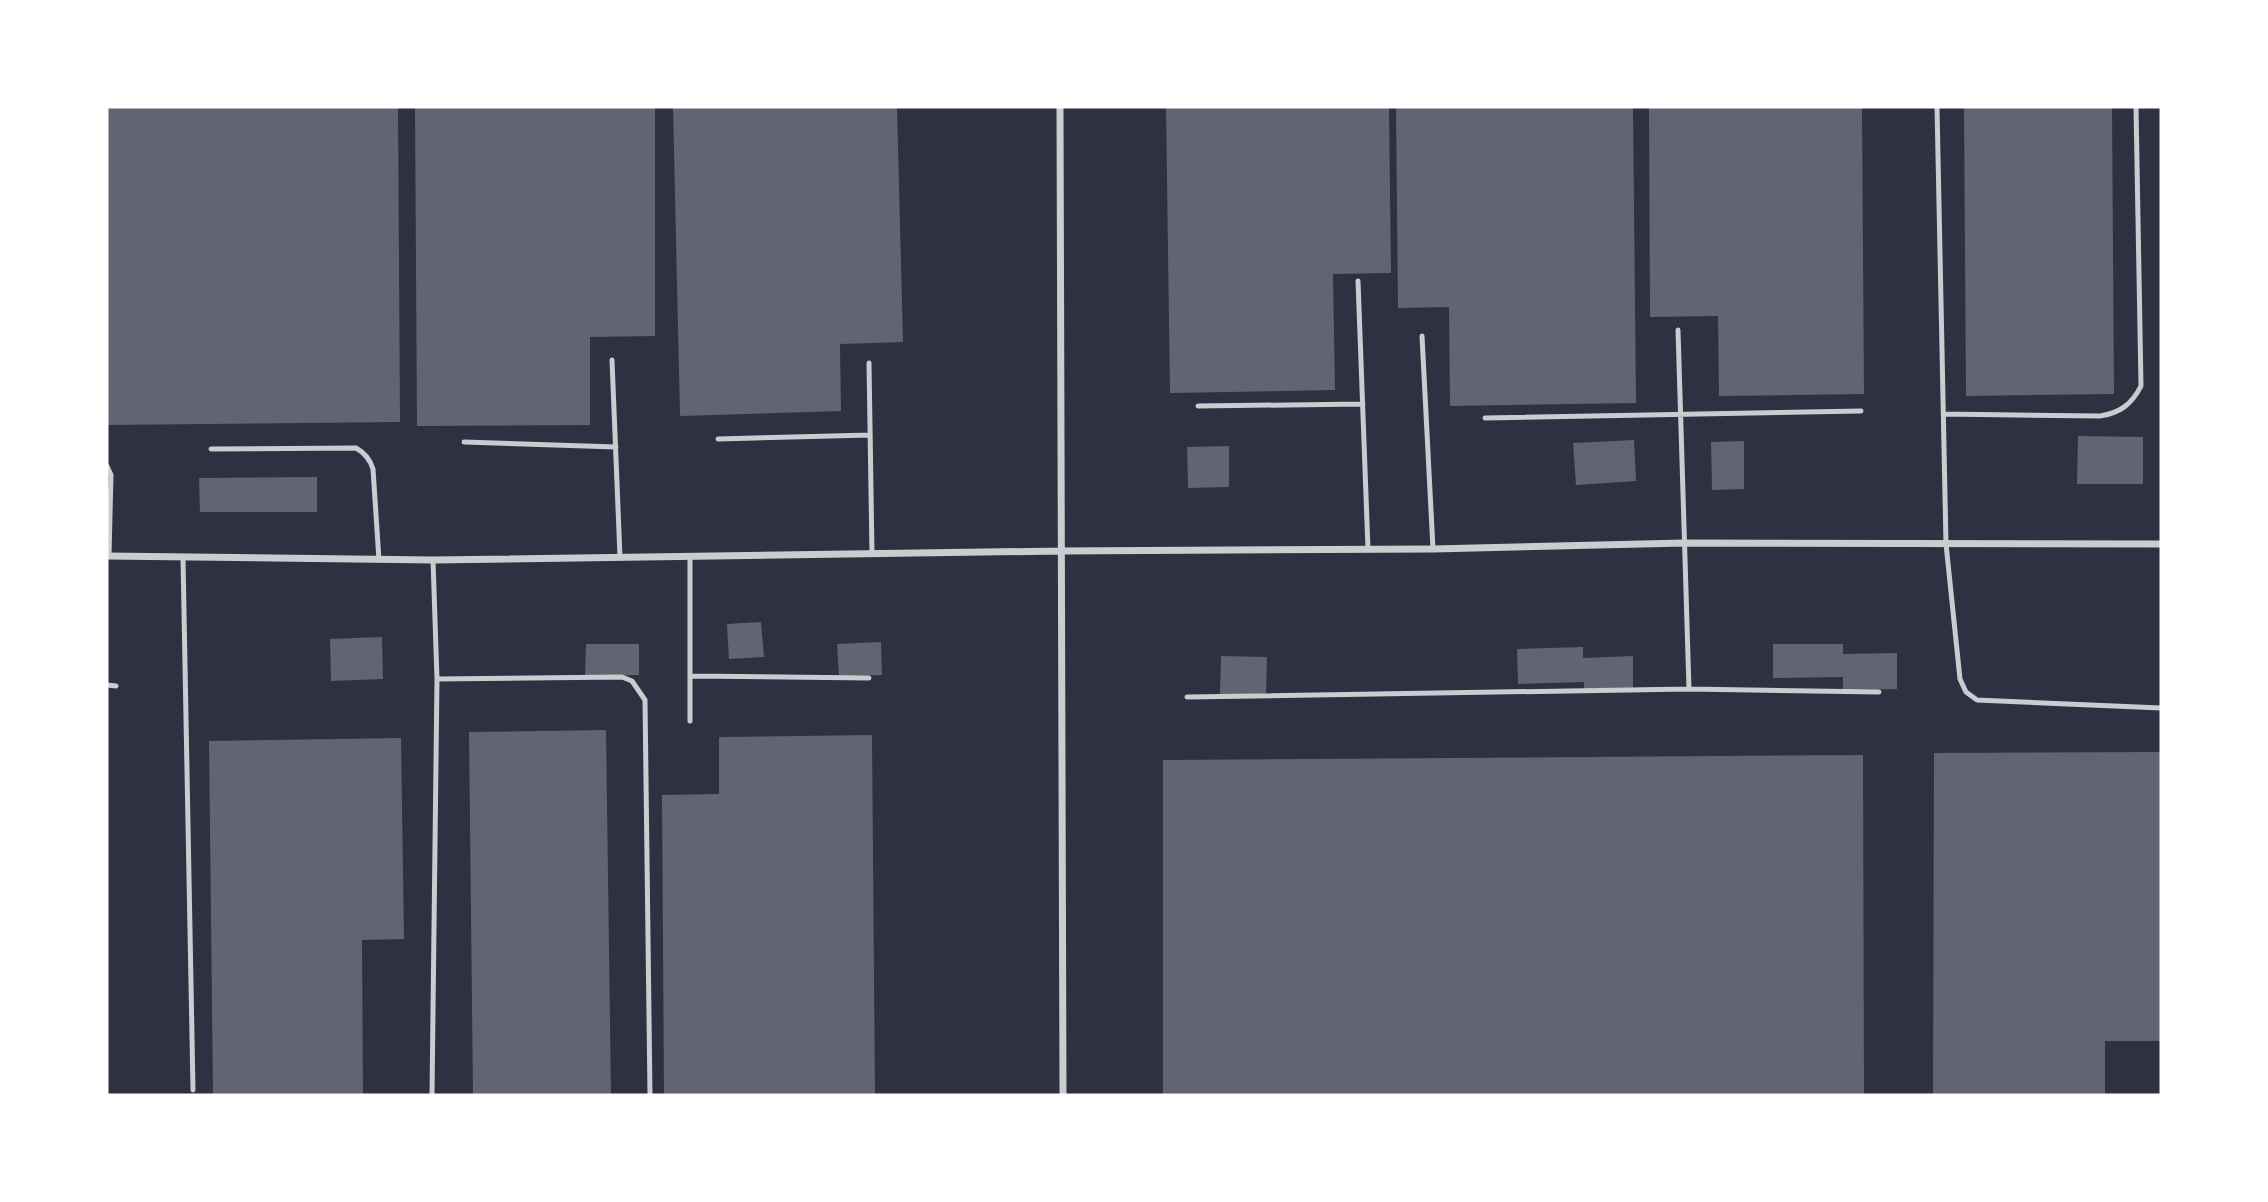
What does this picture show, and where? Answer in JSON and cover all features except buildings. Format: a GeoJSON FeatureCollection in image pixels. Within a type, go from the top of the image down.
{"type":"FeatureCollection","features":[{"type":"Feature","properties":{"kind":"street"},"geometry":{"type":"LineString","coordinates":[[1060,107],[1063,1095]]}},
{"type":"Feature","properties":{"kind":"street"},"geometry":{"type":"LineString","coordinates":[[108,556],[433,560],[1060,551],[1433,549],[1684,543],[2161,544]]}},
{"type":"Feature","properties":{"kind":"lane"},"geometry":{"type":"LineString","coordinates":[[1937,107],[1946,544],[1960,679],[1966,692],[1977,700],[2161,708]]}},
{"type":"Feature","properties":{"kind":"lane"},"geometry":{"type":"LineString","coordinates":[[1944,414],[2100,416],[2124,408],[2135,398],[2141,386],[2136,107]]}},
{"type":"Feature","properties":{"kind":"lane"},"geometry":{"type":"LineString","coordinates":[[1358,281],[1368,549]]}},
{"type":"Feature","properties":{"kind":"lane"},"geometry":{"type":"LineString","coordinates":[[1678,330],[1689,689]]}},
{"type":"Feature","properties":{"kind":"lane"},"geometry":{"type":"LineString","coordinates":[[1422,336],[1433,549]]}},
{"type":"Feature","properties":{"kind":"lane"},"geometry":{"type":"LineString","coordinates":[[612,360],[620,557]]}},
{"type":"Feature","properties":{"kind":"lane"},"geometry":{"type":"LineString","coordinates":[[869,363],[872,554]]}},
{"type":"Feature","properties":{"kind":"lane"},"geometry":{"type":"LineString","coordinates":[[1198,406],[1363,404]]}},
{"type":"Feature","properties":{"kind":"lane"},"geometry":{"type":"LineString","coordinates":[[1485,418],[1861,411]]}},
{"type":"Feature","properties":{"kind":"lane"},"geometry":{"type":"LineString","coordinates":[[718,439],[870,435]]}},
{"type":"Feature","properties":{"kind":"lane"},"geometry":{"type":"LineString","coordinates":[[464,442],[616,447]]}},
{"type":"Feature","properties":{"kind":"lane"},"geometry":{"type":"LineString","coordinates":[[211,449],[356,448],[363,452],[371,460],[373,469],[379,560]]}},
{"type":"Feature","properties":{"kind":"lane"},"geometry":{"type":"LineString","coordinates":[[107,466],[111,475],[108,556]]}},
{"type":"Feature","properties":{"kind":"lane"},"geometry":{"type":"LineString","coordinates":[[690,556],[690,721]]}},
{"type":"Feature","properties":{"kind":"lane"},"geometry":{"type":"LineString","coordinates":[[183,558],[193,1090]]}},
{"type":"Feature","properties":{"kind":"lane"},"geometry":{"type":"LineString","coordinates":[[432,1095],[437,679],[433,560]]}},
{"type":"Feature","properties":{"kind":"lane"},"geometry":{"type":"LineString","coordinates":[[691,676],[869,678]]}},
{"type":"Feature","properties":{"kind":"lane"},"geometry":{"type":"LineString","coordinates":[[437,679],[622,677],[632,681],[645,700],[650,1095]]}},
{"type":"Feature","properties":{"kind":"lane"},"geometry":{"type":"LineString","coordinates":[[107,685],[116,686]]}},
{"type":"Feature","properties":{"kind":"lane"},"geometry":{"type":"LineString","coordinates":[[1186,697],[1689,689],[1879,692]]}}]}
